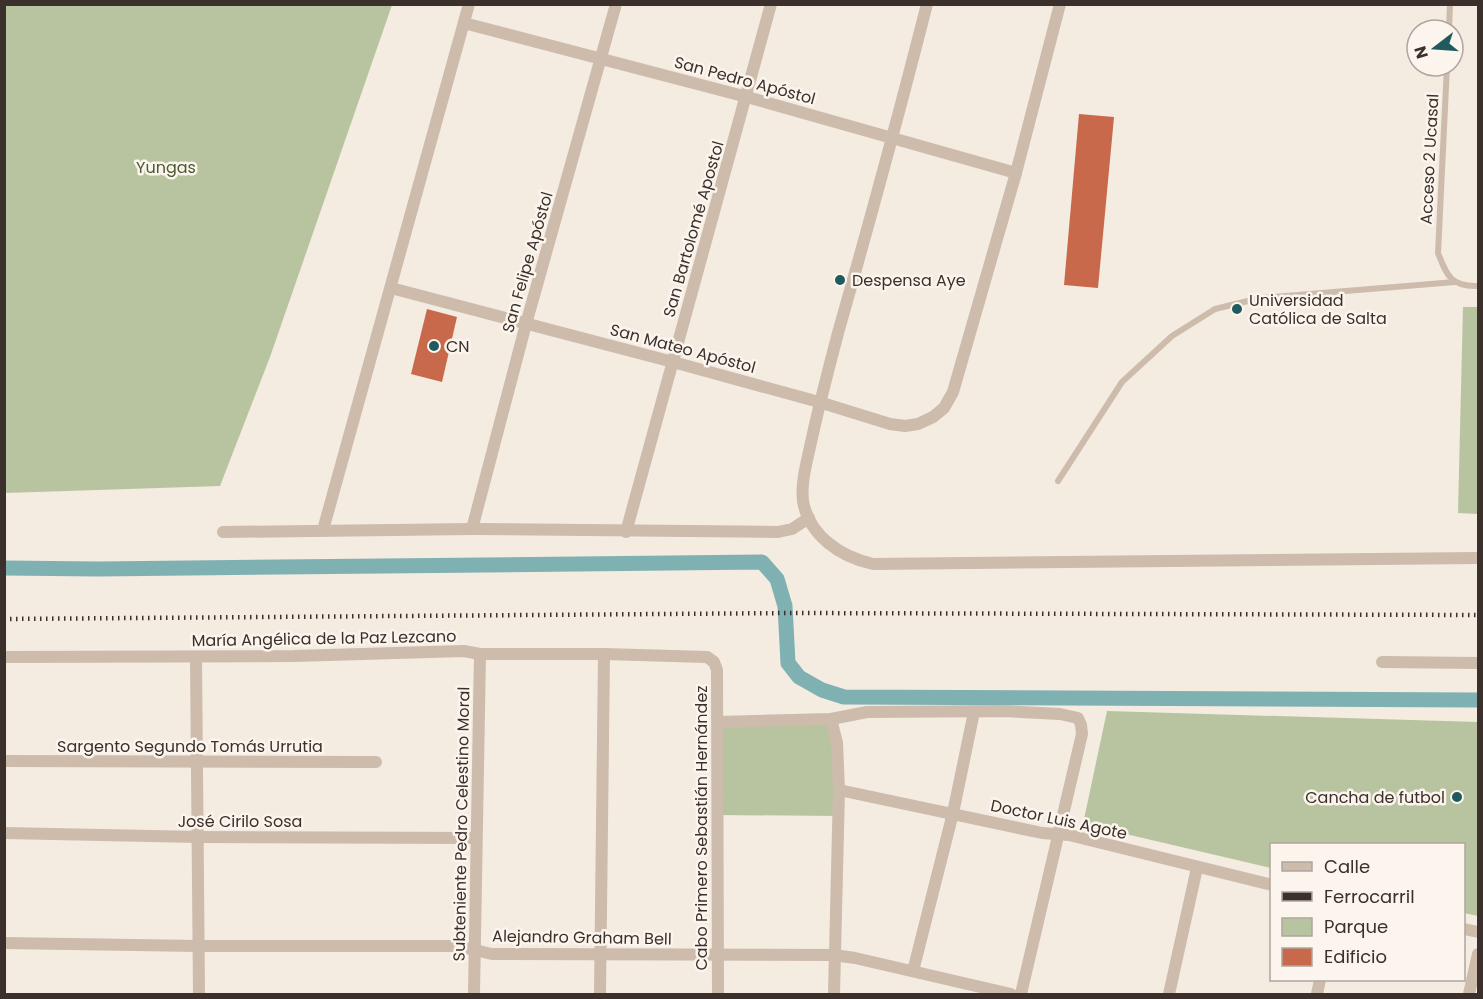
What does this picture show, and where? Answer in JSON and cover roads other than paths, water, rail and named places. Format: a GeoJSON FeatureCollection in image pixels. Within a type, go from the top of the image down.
{"type":"FeatureCollection","features":[{"type":"Feature","properties":{"kind":"street"},"geometry":{"type":"LineString","coordinates":[[323,530],[469,4]]}},
{"type":"Feature","properties":{"kind":"street","name":"San Felipe Apóstol"},"geometry":{"type":"LineString","coordinates":[[472,529],[526,324],[616,4]]}},
{"type":"Feature","properties":{"kind":"street","name":"San Bartolomé Apostol"},"geometry":{"type":"LineString","coordinates":[[626,532],[771,4]]}},
{"type":"Feature","properties":{"kind":"street"},"geometry":{"type":"LineString","coordinates":[[927,4],[893,137],[819,402],[803,484],[803,501],[809,518],[824,539],[836,551],[857,561],[873,564],[1479,558]]}},
{"type":"Feature","properties":{"kind":"street"},"geometry":{"type":"LineString","coordinates":[[1016,173],[1060,4]]}},
{"type":"Feature","properties":{"kind":"street","name":"San Pedro Apóstol"},"geometry":{"type":"LineString","coordinates":[[464,23],[747,97],[1016,173]]}},
{"type":"Feature","properties":{"kind":"street","name":"San Mateo Apóstol"},"geometry":{"type":"LineString","coordinates":[[392,288],[673,362],[890,424],[905,426],[918,424],[933,417],[944,408],[953,392],[1016,173]]}},
{"type":"Feature","properties":{"kind":"street"},"geometry":{"type":"LineString","coordinates":[[223,532],[472,529],[778,532],[792,529],[809,518]]}},
{"type":"Feature","properties":{"kind":"street","name":"María Angélica de la Paz Lezcano"},"geometry":{"type":"LineString","coordinates":[[4,657],[294,656],[464,651],[480,654],[707,657],[714,662]]}},
{"type":"Feature","properties":{"kind":"street","name":"Subteniente Pedro Celestino Moral"},"geometry":{"type":"LineString","coordinates":[[474,994],[480,654]]}},
{"type":"Feature","properties":{"kind":"street"},"geometry":{"type":"LineString","coordinates":[[600,994],[604,654]]}},
{"type":"Feature","properties":{"kind":"street"},"geometry":{"type":"LineString","coordinates":[[196,657],[199,994]]}},
{"type":"Feature","properties":{"kind":"street","name":"Cabo Primero Sebastián Hernández"},"geometry":{"type":"LineString","coordinates":[[714,662],[717,670],[718,722],[718,994]]}},
{"type":"Feature","properties":{"kind":"street"},"geometry":{"type":"LineString","coordinates":[[1382,662],[1479,663]]}},
{"type":"Feature","properties":{"kind":"street"},"geometry":{"type":"LineString","coordinates":[[718,722],[831,719],[867,712],[1004,711],[1060,714],[1078,718],[1082,725],[1082,734],[1021,994]]}},
{"type":"Feature","properties":{"kind":"street"},"geometry":{"type":"LineString","coordinates":[[913,971],[953,813],[974,712]]}},
{"type":"Feature","properties":{"kind":"street"},"geometry":{"type":"LineString","coordinates":[[831,719],[837,743],[839,790],[834,994]]}},
{"type":"Feature","properties":{"kind":"street","name":"Sargento Segundo Tomás Urrutia"},"geometry":{"type":"LineString","coordinates":[[4,761],[376,762]]}},
{"type":"Feature","properties":{"kind":"street","name":"Doctor Luis Agote"},"geometry":{"type":"LineString","coordinates":[[839,790],[1042,833],[1069,835],[1270,885]]}},
{"type":"Feature","properties":{"kind":"street","name":"José Cirilo Sosa"},"geometry":{"type":"LineString","coordinates":[[4,833],[198,837],[476,837]]}},
{"type":"Feature","properties":{"kind":"street"},"geometry":{"type":"LineString","coordinates":[[1169,994],[1197,868]]}},
{"type":"Feature","properties":{"kind":"street","name":"Alejandro Graham Bell"},"geometry":{"type":"LineString","coordinates":[[4,943],[457,946],[492,954],[834,955],[1011,994]]}},
{"type":"Feature","properties":{"kind":"street"},"geometry":{"type":"LineString","coordinates":[[1469,994],[1479,954]]}},
{"type":"Feature","properties":{"kind":"lane","name":"Acceso 2 Ucasal"},"geometry":{"type":"LineString","coordinates":[[1446,78],[1438,253],[1446,273],[1455,282]]}},
{"type":"Feature","properties":{"kind":"lane"},"geometry":{"type":"LineString","coordinates":[[1058,481],[1122,381],[1172,336],[1215,309],[1260,298],[1455,282],[1466,286],[1479,286]]}},
{"type":"Feature","properties":{"kind":"waterway"},"geometry":{"type":"LineString","coordinates":[[4,568],[762,562],[777,579],[785,606],[788,663],[799,677],[822,690],[844,697],[1478,700]]}},
{"type":"Feature","properties":{"kind":"railway"},"geometry":{"type":"LineString","coordinates":[[4,619],[792,613],[1478,615]]}},
{"type":"Feature","properties":{"kind":"place","name":"Despensa Aye"},"geometry":{"type":"Point","coordinates":[840,280]}},
{"type":"Feature","properties":{"kind":"place","name":"Universidad Católica de Salta"},"geometry":{"type":"Point","coordinates":[1237,309]}},
{"type":"Feature","properties":{"kind":"place","name":"CN"},"geometry":{"type":"Point","coordinates":[434,346]}},
{"type":"Feature","properties":{"kind":"place","name":"Cancha de futbol"},"geometry":{"type":"Point","coordinates":[1457,797]}},
{"type":"Feature","properties":{"kind":"park label","name":"Yungas"},"geometry":{"type":"Point","coordinates":[166,167]}}]}
